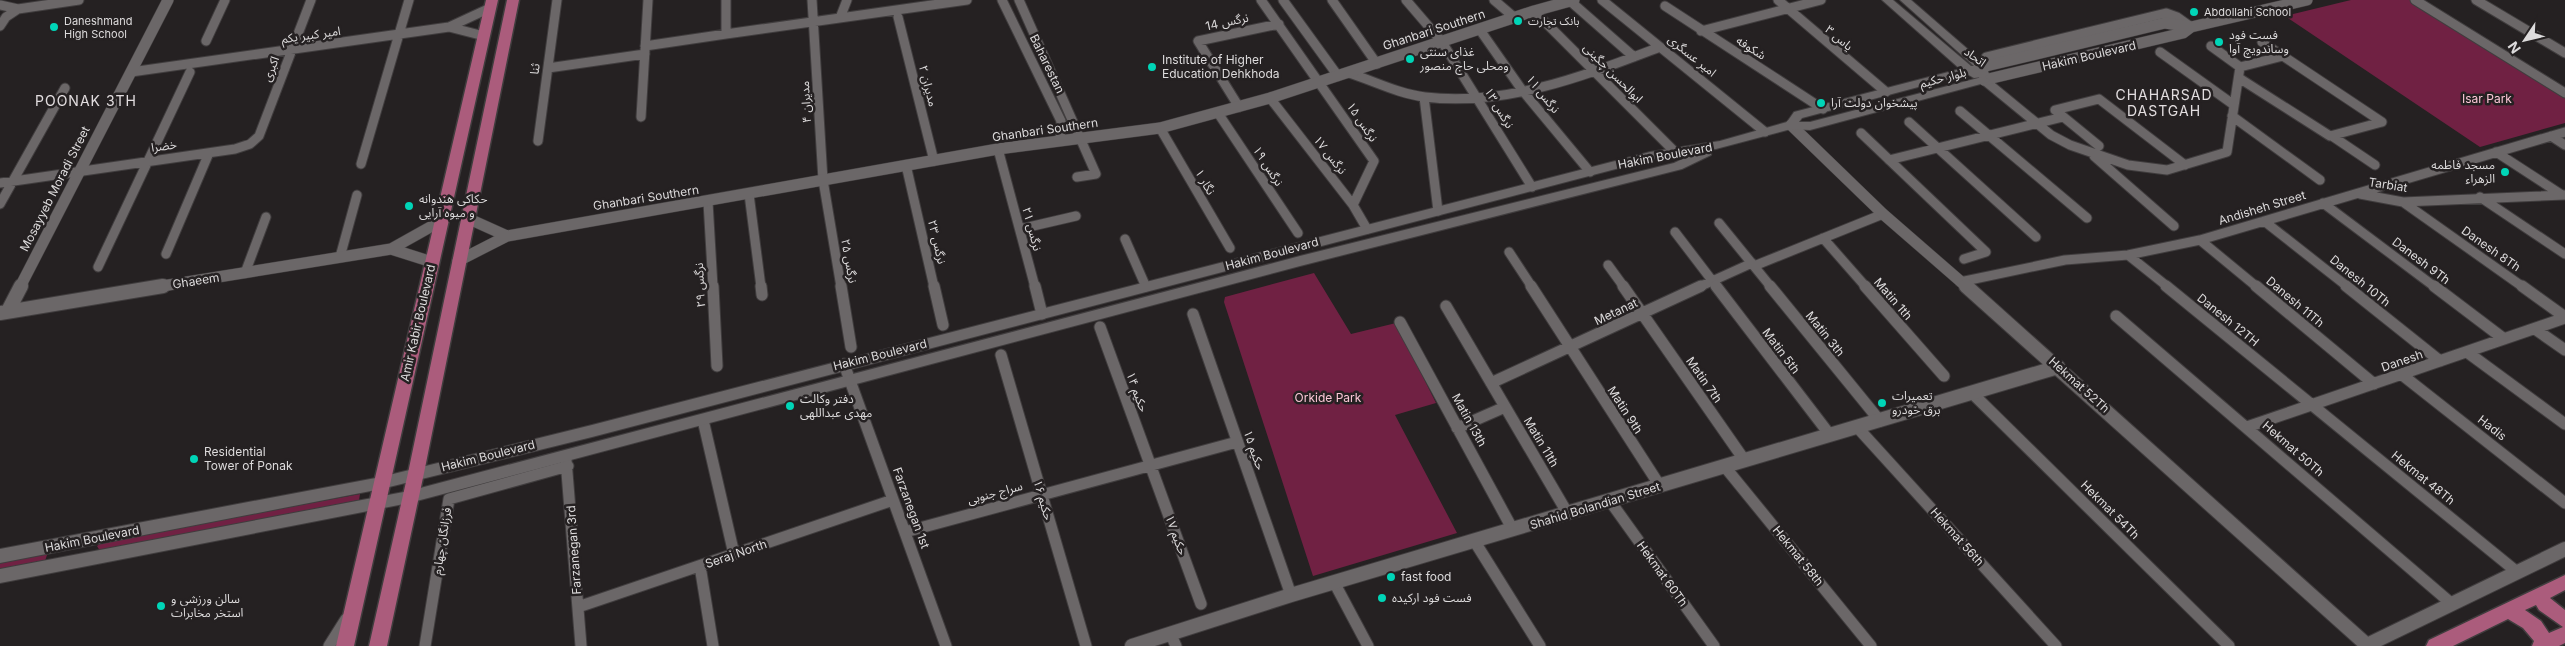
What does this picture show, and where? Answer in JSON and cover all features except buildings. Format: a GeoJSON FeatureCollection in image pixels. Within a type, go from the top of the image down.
{"type":"FeatureCollection","features":[{"type":"Feature","properties":{"kind":"main road","name":"Amir Kabir Boulevard"},"geometry":{"type":"LineString","coordinates":[[378,646],[409,497],[416,473],[513,0]]}},
{"type":"Feature","properties":{"kind":"main road","name":"اتحاد"},"geometry":{"type":"LineString","coordinates":[[1888,0],[1968,71],[1984,80],[1984,62],[1906,0]]}},
{"type":"Feature","properties":{"kind":"main road","name":"Amir Kabir Boulevard"},"geometry":{"type":"LineString","coordinates":[[345,646],[491,4]]}},
{"type":"Feature","properties":{"kind":"main road","name":"بلوار حکیم"},"geometry":{"type":"LineString","coordinates":[[1791,125],[1798,115],[1968,71],[1984,62]]}},
{"type":"Feature","properties":{"kind":"main road","name":"بلوار حکیم"},"geometry":{"type":"LineString","coordinates":[[1721,145],[1791,125],[1810,126],[1984,80]]}},
{"type":"Feature","properties":{"kind":"main road","name":"Hakim Boulevard"},"geometry":{"type":"LineString","coordinates":[[0,556],[381,483],[592,431],[844,364],[1590,172],[1674,152],[1721,145]]}},
{"type":"Feature","properties":{"kind":"main road","name":"Hakim Boulevard"},"geometry":{"type":"LineString","coordinates":[[0,576],[409,497],[566,460],[702,420],[1300,261],[1678,166],[1721,145]]}},
{"type":"Feature","properties":{"kind":"main road"},"geometry":{"type":"LineString","coordinates":[[57,565],[66,544]]}},
{"type":"Feature","properties":{"kind":"main road"},"geometry":{"type":"LineString","coordinates":[[2435,646],[2565,582]]}},
{"type":"Feature","properties":{"kind":"main road"},"geometry":{"type":"LineString","coordinates":[[2538,594],[2545,605],[2565,620]]}},
{"type":"Feature","properties":{"kind":"main road"},"geometry":{"type":"LineString","coordinates":[[2506,610],[2528,622],[2540,633],[2543,645],[2565,634]]}},
{"type":"Feature","properties":{"kind":"street"},"geometry":{"type":"LineString","coordinates":[[0,5],[18,9],[78,0]]}},
{"type":"Feature","properties":{"kind":"street","name":"Mosayyeb Moradi Street"},"geometry":{"type":"LineString","coordinates":[[4,312],[80,171],[168,0]]}},
{"type":"Feature","properties":{"kind":"street"},"geometry":{"type":"LineString","coordinates":[[206,41],[225,0]]}},
{"type":"Feature","properties":{"kind":"street","name":"اکبری"},"geometry":{"type":"LineString","coordinates":[[250,144],[259,136],[311,0]]}},
{"type":"Feature","properties":{"kind":"street"},"geometry":{"type":"LineString","coordinates":[[361,164],[409,0]]}},
{"type":"Feature","properties":{"kind":"street","name":"ثنا"},"geometry":{"type":"LineString","coordinates":[[538,141],[557,0]]}},
{"type":"Feature","properties":{"kind":"street"},"geometry":{"type":"LineString","coordinates":[[641,117],[648,0]]}},
{"type":"Feature","properties":{"kind":"street"},"geometry":{"type":"LineString","coordinates":[[726,0],[726,34]]}},
{"type":"Feature","properties":{"kind":"street","name":"مدیران ۴"},"geometry":{"type":"LineString","coordinates":[[812,0],[822,180]]}},
{"type":"Feature","properties":{"kind":"street"},"geometry":{"type":"LineString","coordinates":[[840,18],[847,0]]}},
{"type":"Feature","properties":{"kind":"street"},"geometry":{"type":"LineString","coordinates":[[548,68],[726,34],[840,18],[916,3],[967,0]]}},
{"type":"Feature","properties":{"kind":"street","name":"Baharestan"},"geometry":{"type":"LineString","coordinates":[[1002,0],[1060,121],[1060,141]]}},
{"type":"Feature","properties":{"kind":"street","name":"Baharestan"},"geometry":{"type":"LineString","coordinates":[[1019,0],[1096,174],[1078,177]]}},
{"type":"Feature","properties":{"kind":"street"},"geometry":{"type":"LineString","coordinates":[[1261,0],[1320,82]]}},
{"type":"Feature","properties":{"kind":"street"},"geometry":{"type":"LineString","coordinates":[[1283,0],[1338,76]]}},
{"type":"Feature","properties":{"kind":"street"},"geometry":{"type":"LineString","coordinates":[[1332,0],[1377,64]]}},
{"type":"Feature","properties":{"kind":"street","name":"نرگس ۱۳"},"geometry":{"type":"LineString","coordinates":[[1406,0],[1442,42],[1479,98],[1532,187]]}},
{"type":"Feature","properties":{"kind":"street"},"geometry":{"type":"LineString","coordinates":[[1494,0],[1515,18]]}},
{"type":"Feature","properties":{"kind":"street"},"geometry":{"type":"LineString","coordinates":[[1571,0],[1634,57]]}},
{"type":"Feature","properties":{"kind":"street","name":"Ghanbari Southern"},"geometry":{"type":"LineString","coordinates":[[458,261],[507,236],[708,202],[998,149],[1160,128],[1270,98],[1571,0]]}},
{"type":"Feature","properties":{"kind":"street","name":"امیر عسگری"},"geometry":{"type":"LineString","coordinates":[[1602,0],[1765,132]]}},
{"type":"Feature","properties":{"kind":"street","name":"یاس ۳"},"geometry":{"type":"LineString","coordinates":[[1778,0],[1886,92]]}},
{"type":"Feature","properties":{"kind":"street"},"geometry":{"type":"LineString","coordinates":[[1701,31],[1821,0]]}},
{"type":"Feature","properties":{"kind":"street","name":"Hakim Boulevard"},"geometry":{"type":"LineString","coordinates":[[1984,62],[2165,24],[2191,27],[2307,0]]}},
{"type":"Feature","properties":{"kind":"street"},"geometry":{"type":"LineString","coordinates":[[2415,0],[2565,93]]}},
{"type":"Feature","properties":{"kind":"street"},"geometry":{"type":"LineString","coordinates":[[2476,0],[2565,53]]}},
{"type":"Feature","properties":{"kind":"street","name":"امیر کبیر یکم"},"geometry":{"type":"LineString","coordinates":[[131,72],[449,27],[491,4]]}},
{"type":"Feature","properties":{"kind":"street","name":"شکوفه"},"geometry":{"type":"LineString","coordinates":[[1665,6],[1823,109]]}},
{"type":"Feature","properties":{"kind":"street"},"geometry":{"type":"LineString","coordinates":[[0,26],[6,17],[18,9]]}},
{"type":"Feature","properties":{"kind":"street","name":"ابوالحسن چگینی"},"geometry":{"type":"LineString","coordinates":[[1534,11],[1674,152]]}},
{"type":"Feature","properties":{"kind":"street","name":"مدیران ۲"},"geometry":{"type":"LineString","coordinates":[[898,17],[934,161]]}},
{"type":"Feature","properties":{"kind":"street","name":"نرگس 14"},"geometry":{"type":"LineString","coordinates":[[1239,107],[1198,41],[1278,24]]}},
{"type":"Feature","properties":{"kind":"street"},"geometry":{"type":"LineString","coordinates":[[449,27],[484,36]]}},
{"type":"Feature","properties":{"kind":"street","name":"Hakim Boulevard"},"geometry":{"type":"LineString","coordinates":[[1984,80],[2183,33],[2191,27]]}},
{"type":"Feature","properties":{"kind":"street","name":"نرگس ۱۱"},"geometry":{"type":"LineString","coordinates":[[1480,30],[1522,90],[1590,172]]}},
{"type":"Feature","properties":{"kind":"street"},"geometry":{"type":"LineString","coordinates":[[2262,42],[2382,122],[2332,136]]}},
{"type":"Feature","properties":{"kind":"street"},"geometry":{"type":"LineString","coordinates":[[2212,46],[2240,67]]}},
{"type":"Feature","properties":{"kind":"street"},"geometry":{"type":"LineString","coordinates":[[1349,73],[1424,97],[1479,98],[1522,90],[1594,72],[1660,47]]}},
{"type":"Feature","properties":{"kind":"street"},"geometry":{"type":"LineString","coordinates":[[2160,52],[2234,105]]}},
{"type":"Feature","properties":{"kind":"street"},"geometry":{"type":"LineString","coordinates":[[2240,67],[2283,56]]}},
{"type":"Feature","properties":{"kind":"street"},"geometry":{"type":"LineString","coordinates":[[1984,80],[2035,124],[2058,138],[2092,153],[2128,165],[2166,170],[2226,152],[2240,67]]}},
{"type":"Feature","properties":{"kind":"street"},"geometry":{"type":"LineString","coordinates":[[98,267],[150,161],[190,72]]}},
{"type":"Feature","properties":{"kind":"street"},"geometry":{"type":"LineString","coordinates":[[2239,78],[2319,131],[2332,136],[2375,165]]}},
{"type":"Feature","properties":{"kind":"street","name":"نرگس ۱۵"},"geometry":{"type":"LineString","coordinates":[[1320,82],[1374,161],[1353,205]]}},
{"type":"Feature","properties":{"kind":"street"},"geometry":{"type":"LineString","coordinates":[[0,204],[66,88]]}},
{"type":"Feature","properties":{"kind":"street"},"geometry":{"type":"LineString","coordinates":[[1424,97],[1438,211]]}},
{"type":"Feature","properties":{"kind":"street","name":"نرگس ۱۷"},"geometry":{"type":"LineString","coordinates":[[1270,98],[1353,205],[1367,229]]}},
{"type":"Feature","properties":{"kind":"street"},"geometry":{"type":"LineString","coordinates":[[2099,146],[2055,110],[2099,99],[2185,165]]}},
{"type":"Feature","properties":{"kind":"street"},"geometry":{"type":"LineString","coordinates":[[1960,111],[2087,218]]}},
{"type":"Feature","properties":{"kind":"street","name":"نرگس ۱۹"},"geometry":{"type":"LineString","coordinates":[[1218,113],[1298,233]]}},
{"type":"Feature","properties":{"kind":"street"},"geometry":{"type":"LineString","coordinates":[[2232,116],[2320,180]]}},
{"type":"Feature","properties":{"kind":"street"},"geometry":{"type":"LineString","coordinates":[[1889,160],[2063,117]]}},
{"type":"Feature","properties":{"kind":"street"},"geometry":{"type":"LineString","coordinates":[[1909,122],[2036,237]]}},
{"type":"Feature","properties":{"kind":"street","name":"Hekmat 52Th"},"geometry":{"type":"LineString","coordinates":[[1791,125],[1883,214],[2058,367],[2367,646]]}},
{"type":"Feature","properties":{"kind":"street","name":"نگار ۱"},"geometry":{"type":"LineString","coordinates":[[1160,128],[1230,248]]}},
{"type":"Feature","properties":{"kind":"street","name":"Andisheh Street"},"geometry":{"type":"LineString","coordinates":[[1960,282],[2065,260],[2128,255],[2200,240],[2565,132]]}},
{"type":"Feature","properties":{"kind":"street"},"geometry":{"type":"LineString","coordinates":[[1861,133],[1986,252],[1964,259]]}},
{"type":"Feature","properties":{"kind":"street"},"geometry":{"type":"LineString","coordinates":[[2551,136],[2565,145]]}},
{"type":"Feature","properties":{"kind":"street","name":"خضرا"},"geometry":{"type":"LineString","coordinates":[[0,183],[209,152],[250,144]]}},
{"type":"Feature","properties":{"kind":"street","name":"نرگس ۲۱"},"geometry":{"type":"LineString","coordinates":[[998,149],[1042,314]]}},
{"type":"Feature","properties":{"kind":"street"},"geometry":{"type":"LineString","coordinates":[[166,254],[209,152]]}},
{"type":"Feature","properties":{"kind":"street"},"geometry":{"type":"LineString","coordinates":[[2496,152],[2564,196]]}},
{"type":"Feature","properties":{"kind":"street"},"geometry":{"type":"LineString","coordinates":[[2092,153],[2174,226]]}},
{"type":"Feature","properties":{"kind":"street","name":"نرگس ۲۳"},"geometry":{"type":"LineString","coordinates":[[906,166],[943,325]]}},
{"type":"Feature","properties":{"kind":"street","name":"نرگس ۲۵"},"geometry":{"type":"LineString","coordinates":[[822,180],[851,347]]}},
{"type":"Feature","properties":{"kind":"street","name":"Tarbiat"},"geometry":{"type":"LineString","coordinates":[[2357,193],[2403,202],[2480,197],[2564,196]]}},
{"type":"Feature","properties":{"kind":"street"},"geometry":{"type":"LineString","coordinates":[[749,194],[762,295]]}},
{"type":"Feature","properties":{"kind":"street"},"geometry":{"type":"LineString","coordinates":[[340,257],[357,195]]}},
{"type":"Feature","properties":{"kind":"street"},"geometry":{"type":"LineString","coordinates":[[2480,197],[2565,254]]}},
{"type":"Feature","properties":{"kind":"street","name":"نرگس ۲۹"},"geometry":{"type":"LineString","coordinates":[[708,202],[717,366]]}},
{"type":"Feature","properties":{"kind":"street","name":"Danesh 8Th"},"geometry":{"type":"LineString","coordinates":[[2403,202],[2565,317]]}},
{"type":"Feature","properties":{"kind":"street","name":"Danesh 9Th"},"geometry":{"type":"LineString","coordinates":[[2322,203],[2504,339]]}},
{"type":"Feature","properties":{"kind":"street","name":"Metanat"},"geometry":{"type":"LineString","coordinates":[[1491,384],[1712,282],[1883,214]]}},
{"type":"Feature","properties":{"kind":"street"},"geometry":{"type":"LineString","coordinates":[[1020,229],[1076,216]]}},
{"type":"Feature","properties":{"kind":"street"},"geometry":{"type":"LineString","coordinates":[[245,273],[266,217]]}},
{"type":"Feature","properties":{"kind":"street"},"geometry":{"type":"LineString","coordinates":[[467,218],[507,236]]}},
{"type":"Feature","properties":{"kind":"street"},"geometry":{"type":"LineString","coordinates":[[391,249],[441,221]]}},
{"type":"Feature","properties":{"kind":"street","name":"Danesh 10Th"},"geometry":{"type":"LineString","coordinates":[[2264,221],[2440,361]]}},
{"type":"Feature","properties":{"kind":"street","name":"Matin 3th"},"geometry":{"type":"LineString","coordinates":[[1719,223],[1880,420]]}},
{"type":"Feature","properties":{"kind":"street","name":"Matin 5th"},"geometry":{"type":"LineString","coordinates":[[1675,232],[1830,435]]}},
{"type":"Feature","properties":{"kind":"street","name":"Matin 1th"},"geometry":{"type":"LineString","coordinates":[[1823,238],[1944,376]]}},
{"type":"Feature","properties":{"kind":"street"},"geometry":{"type":"LineString","coordinates":[[1125,239],[1146,287]]}},
{"type":"Feature","properties":{"kind":"street","name":"Danesh 11Th"},"geometry":{"type":"LineString","coordinates":[[2200,240],[2374,384]]}},
{"type":"Feature","properties":{"kind":"street"},"geometry":{"type":"LineString","coordinates":[[391,249],[432,262]]}},
{"type":"Feature","properties":{"kind":"street","name":"Ghaeem"},"geometry":{"type":"LineString","coordinates":[[4,312],[391,249]]}},
{"type":"Feature","properties":{"kind":"street","name":"Matin 9th"},"geometry":{"type":"LineString","coordinates":[[1509,252],[1569,348],[1660,486]]}},
{"type":"Feature","properties":{"kind":"street","name":"Danesh 12TH"},"geometry":{"type":"LineString","coordinates":[[2128,255],[2312,405]]}},
{"type":"Feature","properties":{"kind":"street","name":"Matin 7th"},"geometry":{"type":"LineString","coordinates":[[1608,265],[1745,461]]}},
{"type":"Feature","properties":{"kind":"street","name":"Matin 11th"},"geometry":{"type":"LineString","coordinates":[[1446,306],[1568,514]]}},
{"type":"Feature","properties":{"kind":"street","name":"حکیم ۱۵"},"geometry":{"type":"LineString","coordinates":[[1193,314],[1291,596]]}},
{"type":"Feature","properties":{"kind":"street","name":"Hekmat 50Th"},"geometry":{"type":"LineString","coordinates":[[2116,316],[2452,604]]}},
{"type":"Feature","properties":{"kind":"street","name":"Danesh"},"geometry":{"type":"LineString","coordinates":[[2247,427],[2565,317]]}},
{"type":"Feature","properties":{"kind":"street","name":"Matin 13th"},"geometry":{"type":"LineString","coordinates":[[1400,322],[1513,530]]}},
{"type":"Feature","properties":{"kind":"street","name":"حکیم ۱۴"},"geometry":{"type":"LineString","coordinates":[[1100,327],[1150,466]]}},
{"type":"Feature","properties":{"kind":"street"},"geometry":{"type":"LineString","coordinates":[[2534,329],[2565,350]]}},
{"type":"Feature","properties":{"kind":"street"},"geometry":{"type":"LineString","coordinates":[[2467,352],[2565,424]]}},
{"type":"Feature","properties":{"kind":"street","name":"حکیم ۱۶"},"geometry":{"type":"LineString","coordinates":[[1001,355],[1086,646]]}},
{"type":"Feature","properties":{"kind":"street","name":"Farzanegan 1st"},"geometry":{"type":"LineString","coordinates":[[844,364],[946,646]]}},
{"type":"Feature","properties":{"kind":"street","name":"Shahid Bolandian Street"},"geometry":{"type":"LineString","coordinates":[[1132,646],[1173,640],[1291,596],[2058,367]]}},
{"type":"Feature","properties":{"kind":"street","name":"Hadis"},"geometry":{"type":"LineString","coordinates":[[2402,374],[2565,503]]}},
{"type":"Feature","properties":{"kind":"street","name":"Hekmat 54Th"},"geometry":{"type":"LineString","coordinates":[[1972,393],[2228,646]]}},
{"type":"Feature","properties":{"kind":"street","name":"Hekmat 48Th"},"geometry":{"type":"LineString","coordinates":[[2312,405],[2517,572]]}},
{"type":"Feature","properties":{"kind":"street"},"geometry":{"type":"LineString","coordinates":[[1458,428],[1505,407]]}},
{"type":"Feature","properties":{"kind":"street"},"geometry":{"type":"LineString","coordinates":[[702,420],[734,554]]}},
{"type":"Feature","properties":{"kind":"street","name":"Hekmat 56th"},"geometry":{"type":"LineString","coordinates":[[1857,427],[2056,646]]}},
{"type":"Feature","properties":{"kind":"street","name":"سراج جنوبی"},"geometry":{"type":"LineString","coordinates":[[905,532],[1237,442]]}},
{"type":"Feature","properties":{"kind":"street","name":"Farzanegan 3rd"},"geometry":{"type":"LineString","coordinates":[[566,460],[581,646]]}},
{"type":"Feature","properties":{"kind":"street","name":"فرزانگان چهارم"},"geometry":{"type":"LineString","coordinates":[[425,646],[449,499],[566,460]]}},
{"type":"Feature","properties":{"kind":"street","name":"حکیم ۱۷"},"geometry":{"type":"LineString","coordinates":[[1150,466],[1201,604]]}},
{"type":"Feature","properties":{"kind":"street","name":"Hekmat 58th"},"geometry":{"type":"LineString","coordinates":[[1726,467],[1871,646]]}},
{"type":"Feature","properties":{"kind":"street","name":"Seraj North"},"geometry":{"type":"LineString","coordinates":[[578,607],[893,500]]}},
{"type":"Feature","properties":{"kind":"street","name":"Hekmat 60Th"},"geometry":{"type":"LineString","coordinates":[[1610,501],[1714,646]]}},
{"type":"Feature","properties":{"kind":"street"},"geometry":{"type":"LineString","coordinates":[[1474,542],[1540,646]]}},
{"type":"Feature","properties":{"kind":"street"},"geometry":{"type":"LineString","coordinates":[[2367,646],[2565,549]]}},
{"type":"Feature","properties":{"kind":"street"},"geometry":{"type":"LineString","coordinates":[[700,566],[712,646]]}},
{"type":"Feature","properties":{"kind":"street"},"geometry":{"type":"LineString","coordinates":[[1335,584],[1368,646]]}},
{"type":"Feature","properties":{"kind":"street"},"geometry":{"type":"LineString","coordinates":[[329,646],[354,607]]}},
{"type":"Feature","properties":{"kind":"green space","name":"Isar Park"},"geometry":{"type":"Polygon","coordinates":[[[2351,0],[2412,0],[2565,95],[2565,123],[2480,147],[2285,16],[2351,0]]]}},
{"type":"Feature","properties":{"kind":"green space","name":"Orkide Park"},"geometry":{"type":"Polygon","coordinates":[[[1314,273],[1351,334],[1396,323],[1436,403],[1395,415],[1457,533],[1313,576],[1224,302],[1225,297],[1314,273]]]}},
{"type":"Feature","properties":{"kind":"green space"},"geometry":{"type":"Polygon","coordinates":[[[360,494],[359,500],[100,551],[97,546],[104,541],[360,494]]]}},
{"type":"Feature","properties":{"kind":"green space"},"geometry":{"type":"Polygon","coordinates":[[[48,552],[45,561],[0,569],[0,560],[48,552]]]}},
{"type":"Feature","properties":{"kind":"place","name":"Abdollahi School"},"geometry":{"type":"Point","coordinates":[2194,12]}},
{"type":"Feature","properties":{"kind":"place","name":"بانک تجارت"},"geometry":{"type":"Point","coordinates":[1518,21]}},
{"type":"Feature","properties":{"kind":"place","name":"Daneshmand High School"},"geometry":{"type":"Point","coordinates":[54,27]}},
{"type":"Feature","properties":{"kind":"place","name":"فست فود وساندویچ آوا"},"geometry":{"type":"Point","coordinates":[2219,42]}},
{"type":"Feature","properties":{"kind":"place","name":"غذای سنتی ومحلی حاج منصور"},"geometry":{"type":"Point","coordinates":[1410,59]}},
{"type":"Feature","properties":{"kind":"place","name":"Institute of Higher Education Dehkhoda"},"geometry":{"type":"Point","coordinates":[1152,67]}},
{"type":"Feature","properties":{"kind":"place","name":"پیشخوان دولت آرا"},"geometry":{"type":"Point","coordinates":[1821,103]}},
{"type":"Feature","properties":{"kind":"place","name":"مسجد فاطمه الزهراء"},"geometry":{"type":"Point","coordinates":[2505,172]}},
{"type":"Feature","properties":{"kind":"place","name":"حکاکی هندوانه و میوه آرایی"},"geometry":{"type":"Point","coordinates":[409,206]}},
{"type":"Feature","properties":{"kind":"place","name":"تعمیرات برق خودرو"},"geometry":{"type":"Point","coordinates":[1882,403]}},
{"type":"Feature","properties":{"kind":"place","name":"دفتر وکالت مهدی عبداللهی"},"geometry":{"type":"Point","coordinates":[790,406]}},
{"type":"Feature","properties":{"kind":"place","name":"Residential Tower of Ponak"},"geometry":{"type":"Point","coordinates":[194,459]}},
{"type":"Feature","properties":{"kind":"place","name":"fast food"},"geometry":{"type":"Point","coordinates":[1391,577]}},
{"type":"Feature","properties":{"kind":"place","name":"فست فود ارکیده"},"geometry":{"type":"Point","coordinates":[1382,598]}},
{"type":"Feature","properties":{"kind":"place","name":"سالن ورزشی و استخر مخابرات"},"geometry":{"type":"Point","coordinates":[161,606]}},
{"type":"Feature","properties":{"kind":"district","name":"POONAK 3TH"},"geometry":{"type":"Point","coordinates":[86,101]}},
{"type":"Feature","properties":{"kind":"district","name":"CHAHARSAD DASTGAH"},"geometry":{"type":"Point","coordinates":[2164,104]}}]}
